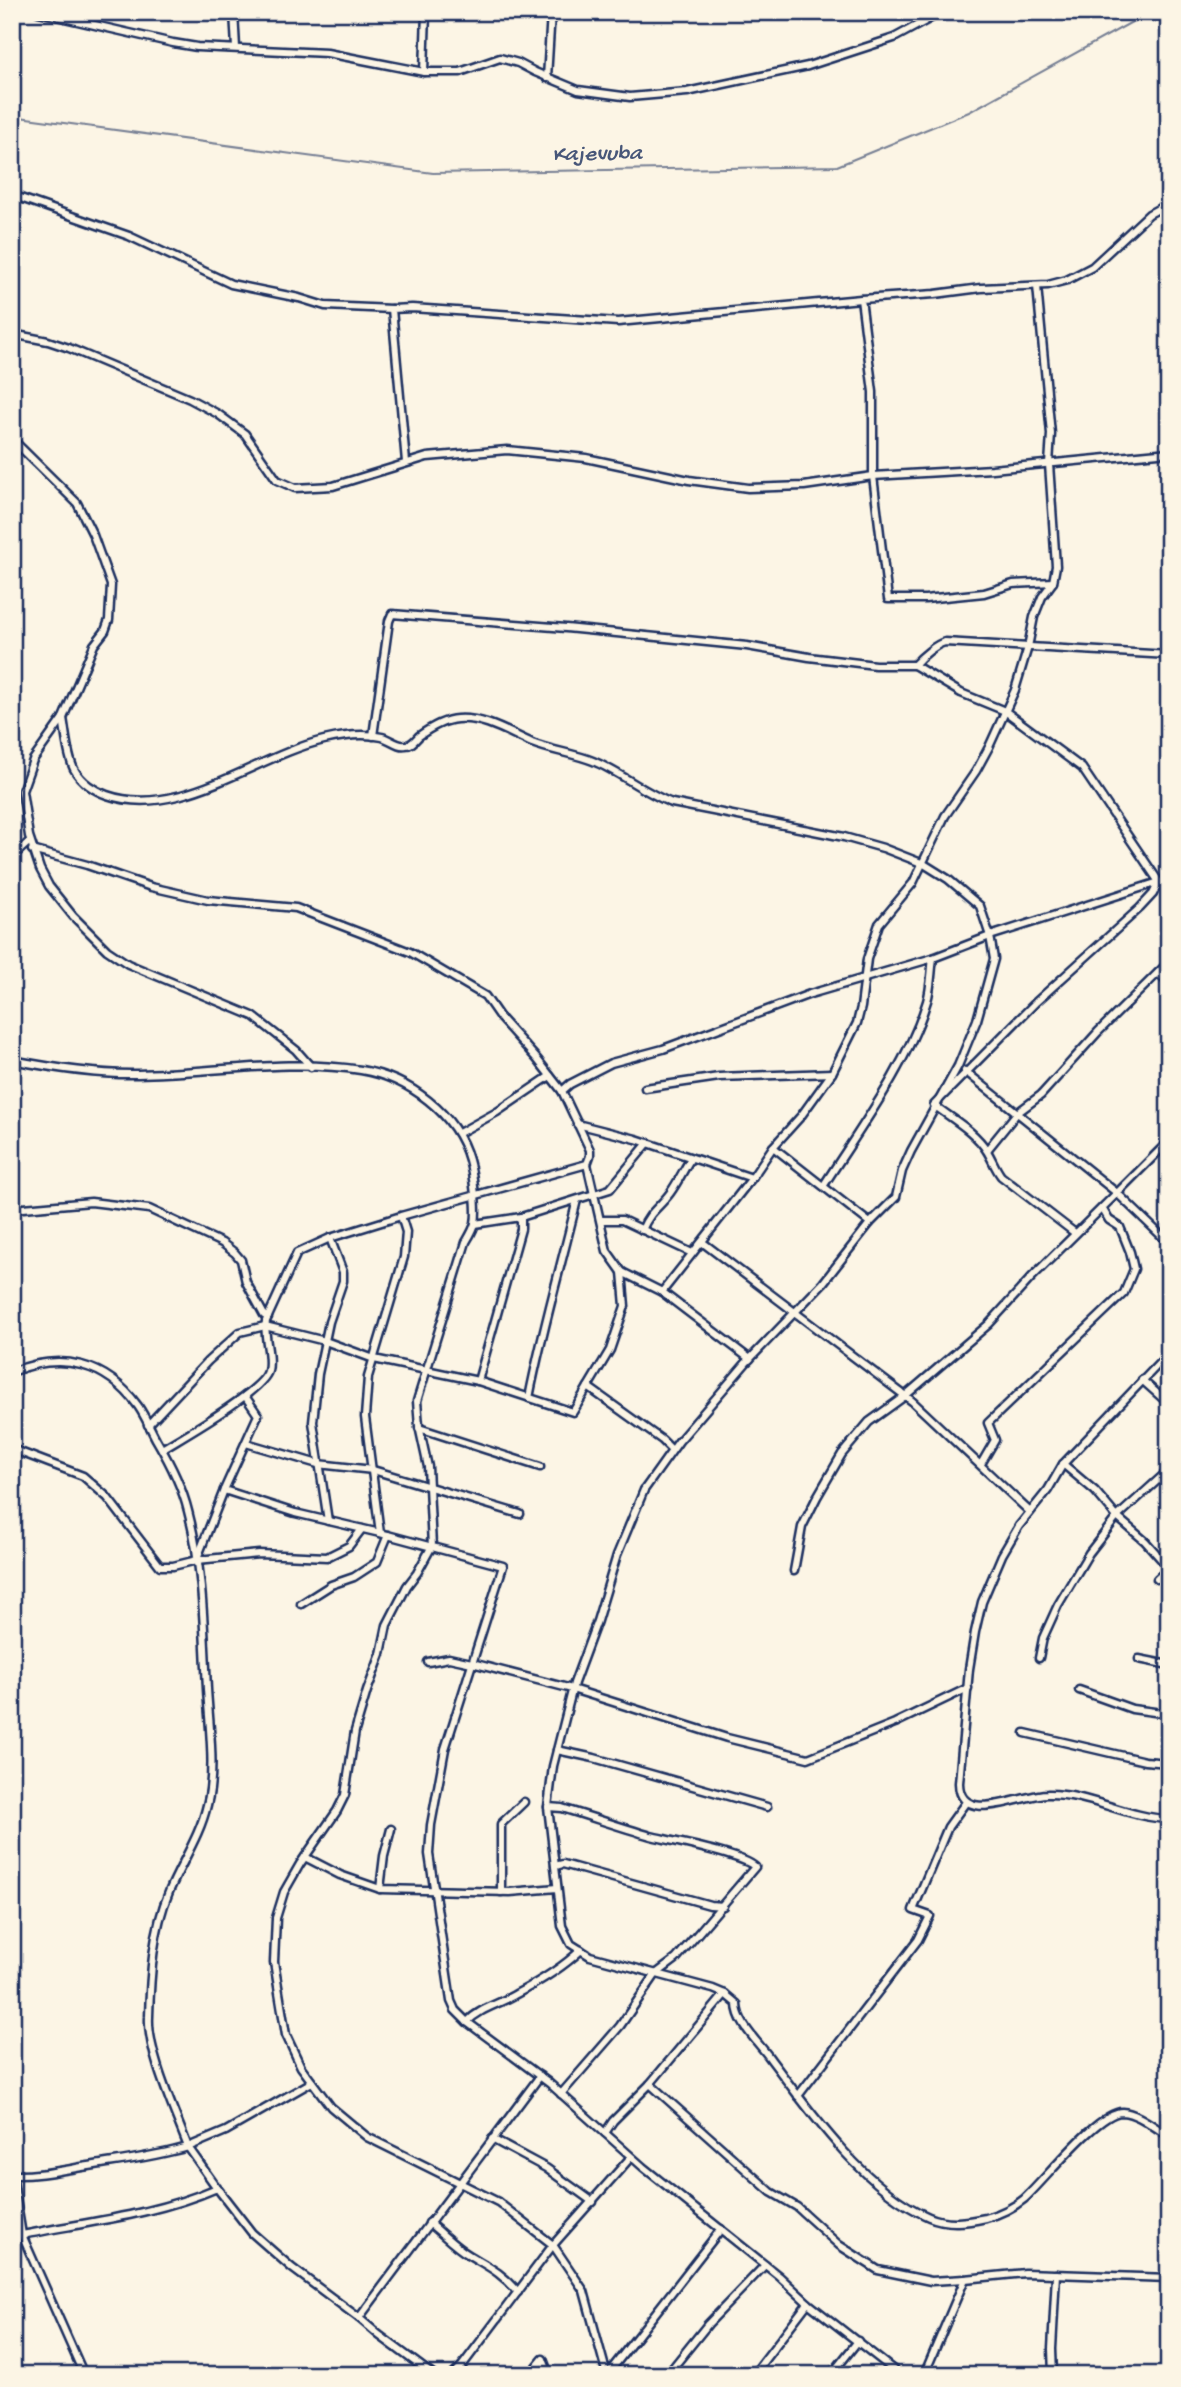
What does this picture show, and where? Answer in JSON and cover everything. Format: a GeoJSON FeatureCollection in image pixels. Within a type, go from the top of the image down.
{"type":"FeatureCollection","features":[{"type":"Feature","properties":{"kind":"street"},"geometry":{"type":"LineString","coordinates":[[37,12],[197,47],[327,53],[424,72],[460,72],[500,58],[518,62],[547,78],[578,90],[630,97],[687,92],[818,63],[894,38],[942,12]]}},
{"type":"Feature","properties":{"kind":"street"},"geometry":{"type":"LineString","coordinates":[[234,12],[236,48]]}},
{"type":"Feature","properties":{"kind":"street"},"geometry":{"type":"LineString","coordinates":[[424,72],[426,12]]}},
{"type":"Feature","properties":{"kind":"street"},"geometry":{"type":"LineString","coordinates":[[547,78],[551,12]]}},
{"type":"Feature","properties":{"kind":"street"},"geometry":{"type":"LineString","coordinates":[[12,195],[129,236],[231,284],[325,306],[412,308],[618,322],[981,288],[1037,286],[1067,280],[1093,267],[1149,214],[1169,203]]}},
{"type":"Feature","properties":{"kind":"street"},"geometry":{"type":"LineString","coordinates":[[662,1292],[832,1073],[857,1023],[870,946],[879,924],[913,883],[945,816],[976,771],[1016,690],[1034,617],[1042,597],[1053,582],[1056,566],[1049,464],[1051,434],[1037,286]]}},
{"type":"Feature","properties":{"kind":"street"},"geometry":{"type":"LineString","coordinates":[[861,299],[873,392],[873,476],[888,599],[925,599],[984,593],[1013,584],[1053,582]]}},
{"type":"Feature","properties":{"kind":"street"},"geometry":{"type":"LineString","coordinates":[[392,309],[406,462]]}},
{"type":"Feature","properties":{"kind":"street"},"geometry":{"type":"LineString","coordinates":[[12,334],[69,348],[190,399],[218,414],[245,434],[277,480],[295,488],[333,485],[363,478],[406,462],[448,454],[527,450],[586,458],[689,480],[748,488],[804,486],[873,476],[1169,453]]}},
{"type":"Feature","properties":{"kind":"street"},"geometry":{"type":"LineString","coordinates":[[12,439],[77,503],[110,579],[109,620],[105,631],[94,645],[63,718],[33,760],[24,785],[23,808],[32,850],[49,886],[73,916],[107,950],[128,964],[253,1016],[296,1050],[311,1067]]}},
{"type":"Feature","properties":{"kind":"street"},"geometry":{"type":"LineString","coordinates":[[373,736],[392,614],[747,646],[875,665],[914,665],[961,693],[1005,711],[1082,768],[1159,882]]}},
{"type":"Feature","properties":{"kind":"street"},"geometry":{"type":"LineString","coordinates":[[914,665],[929,654],[935,645],[945,642],[1169,655]]}},
{"type":"Feature","properties":{"kind":"street"},"geometry":{"type":"LineString","coordinates":[[63,718],[74,770],[82,780],[99,792],[134,801],[186,793],[309,744],[346,736],[373,736],[383,737],[404,746],[443,722],[457,719],[479,721],[553,751],[595,762],[655,797],[672,803],[785,823],[883,848],[924,864],[948,879],[980,906],[994,959],[977,1020],[958,1066],[934,1105],[902,1171],[896,1197],[870,1223],[823,1283],[750,1359],[672,1450],[644,1490],[637,1506],[617,1555],[572,1689],[552,1766],[548,1807],[562,1926],[571,1944],[590,1956],[698,1984],[725,1994],[737,2004],[737,2012],[750,2032],[826,2133],[883,2188],[929,2218],[963,2223],[1006,2211],[1022,2200],[1091,2129],[1111,2115],[1121,2112],[1131,2114],[1169,2136]]}},
{"type":"Feature","properties":{"kind":"street"},"geometry":{"type":"LineString","coordinates":[[12,857],[30,841]]}},
{"type":"Feature","properties":{"kind":"street"},"geometry":{"type":"LineString","coordinates":[[32,850],[151,887],[208,900],[296,908],[410,952],[485,996],[562,1091],[590,1150],[587,1164],[607,1251],[622,1272],[662,1292],[750,1359]]}},
{"type":"Feature","properties":{"kind":"street"},"geometry":{"type":"LineString","coordinates":[[934,1105],[1036,1002],[1140,908],[1153,894],[1159,882]]}},
{"type":"Feature","properties":{"kind":"street"},"geometry":{"type":"LineString","coordinates":[[562,1091],[570,1084],[611,1063],[663,1049],[736,1020],[933,958],[990,936],[1159,882],[1169,885]]}},
{"type":"Feature","properties":{"kind":"street"},"geometry":{"type":"LineString","coordinates":[[824,1185],[885,1091],[909,1042],[928,1000],[933,958]]}},
{"type":"Feature","properties":{"kind":"street"},"geometry":{"type":"LineString","coordinates":[[987,1150],[1017,1113],[1041,1095],[1098,1032],[1169,962]]}},
{"type":"Feature","properties":{"kind":"street"},"geometry":{"type":"LineString","coordinates":[[1158,973],[1169,984]]}},
{"type":"Feature","properties":{"kind":"street"},"geometry":{"type":"LineString","coordinates":[[12,1060],[60,1068],[127,1074],[311,1067],[362,1070],[397,1083],[430,1102],[464,1142],[471,1167],[475,1224],[466,1242],[418,1401],[419,1428],[429,1487],[432,1546],[387,1625],[381,1654],[355,1731],[345,1795],[284,1892],[276,1918],[274,1962],[286,2035],[301,2067],[331,2107],[367,2137],[498,2202],[553,2245],[584,2291],[607,2375]]}},
{"type":"Feature","properties":{"kind":"street"},"geometry":{"type":"LineString","coordinates":[[958,1066],[1117,1193],[1169,1243]]}},
{"type":"Feature","properties":{"kind":"street"},"geometry":{"type":"LineString","coordinates":[[645,1088],[719,1077],[832,1073]]}},
{"type":"Feature","properties":{"kind":"street"},"geometry":{"type":"LineString","coordinates":[[459,1133],[523,1096],[550,1076]]}},
{"type":"Feature","properties":{"kind":"street"},"geometry":{"type":"LineString","coordinates":[[934,1105],[987,1150],[992,1164],[1001,1176],[1075,1233]]}},
{"type":"Feature","properties":{"kind":"street"},"geometry":{"type":"LineString","coordinates":[[577,1124],[648,1143],[752,1178]]}},
{"type":"Feature","properties":{"kind":"street"},"geometry":{"type":"LineString","coordinates":[[794,1572],[802,1528],[842,1454],[869,1422],[989,1324],[1075,1233],[1169,1141]]}},
{"type":"Feature","properties":{"kind":"street"},"geometry":{"type":"LineString","coordinates":[[475,1224],[521,1217],[610,1189],[648,1143]]}},
{"type":"Feature","properties":{"kind":"street"},"geometry":{"type":"LineString","coordinates":[[773,1147],[870,1223]]}},
{"type":"Feature","properties":{"kind":"street"},"geometry":{"type":"LineString","coordinates":[[642,1230],[649,1215],[672,1191],[691,1158]]}},
{"type":"Feature","properties":{"kind":"street"},"geometry":{"type":"LineString","coordinates":[[162,1449],[264,1381],[269,1365],[265,1326],[297,1253],[330,1238],[401,1216],[587,1164]]}},
{"type":"Feature","properties":{"kind":"street"},"geometry":{"type":"LineString","coordinates":[[529,1398],[540,1341],[577,1200]]}},
{"type":"Feature","properties":{"kind":"street"},"geometry":{"type":"LineString","coordinates":[[12,1209],[90,1202],[149,1209],[222,1243],[236,1253],[241,1260],[246,1282],[264,1315],[268,1317]]}},
{"type":"Feature","properties":{"kind":"street"},"geometry":{"type":"LineString","coordinates":[[981,1464],[995,1440],[988,1423],[1124,1293],[1134,1269],[1130,1252],[1119,1227],[1109,1220],[1102,1208]]}},
{"type":"Feature","properties":{"kind":"street"},"geometry":{"type":"LineString","coordinates":[[380,1533],[365,1417],[369,1377],[404,1257],[406,1232],[401,1216]]}},
{"type":"Feature","properties":{"kind":"street"},"geometry":{"type":"LineString","coordinates":[[478,1381],[521,1229],[521,1217]]}},
{"type":"Feature","properties":{"kind":"street"},"geometry":{"type":"LineString","coordinates":[[601,1220],[622,1220],[692,1253]]}},
{"type":"Feature","properties":{"kind":"street"},"geometry":{"type":"LineString","coordinates":[[328,1521],[313,1422],[325,1341],[343,1281],[343,1272],[330,1238]]}},
{"type":"Feature","properties":{"kind":"street"},"geometry":{"type":"LineString","coordinates":[[702,1242],[905,1395],[1030,1512]]}},
{"type":"Feature","properties":{"kind":"street"},"geometry":{"type":"LineString","coordinates":[[148,1425],[208,1361],[240,1332],[265,1326],[325,1341],[374,1359],[478,1381],[573,1412],[610,1350],[625,1306],[622,1272]]}},
{"type":"Feature","properties":{"kind":"street"},"geometry":{"type":"LineString","coordinates":[[1169,1353],[1063,1464],[1002,1555],[982,1602],[973,1639],[959,1783],[959,1791],[966,1802],[984,1806],[1029,1796],[1059,1794],[1078,1796],[1124,1811],[1169,1819]]}},
{"type":"Feature","properties":{"kind":"street"},"geometry":{"type":"LineString","coordinates":[[12,1372],[51,1361],[74,1362],[94,1369],[108,1378],[137,1405],[162,1449],[188,1510],[197,1560],[205,1638],[210,1745],[208,1804],[164,1907],[155,1950],[149,2021],[150,2041],[188,2147],[252,2234],[292,2268],[433,2375]]}},
{"type":"Feature","properties":{"kind":"street"},"geometry":{"type":"LineString","coordinates":[[1142,1380],[1169,1404]]}},
{"type":"Feature","properties":{"kind":"street"},"geometry":{"type":"LineString","coordinates":[[588,1387],[672,1450]]}},
{"type":"Feature","properties":{"kind":"street"},"geometry":{"type":"LineString","coordinates":[[197,1560],[224,1490],[258,1415],[244,1395]]}},
{"type":"Feature","properties":{"kind":"street"},"geometry":{"type":"LineString","coordinates":[[419,1428],[541,1467]]}},
{"type":"Feature","properties":{"kind":"street"},"geometry":{"type":"LineString","coordinates":[[246,1443],[318,1464],[373,1470],[520,1514]]}},
{"type":"Feature","properties":{"kind":"street"},"geometry":{"type":"LineString","coordinates":[[12,1449],[83,1476],[107,1497],[160,1566],[259,1554],[327,1557],[349,1546],[362,1529]]}},
{"type":"Feature","properties":{"kind":"street"},"geometry":{"type":"LineString","coordinates":[[1063,1464],[1095,1491],[1117,1517],[1145,1541],[1169,1567],[1157,1579]]}},
{"type":"Feature","properties":{"kind":"street"},"geometry":{"type":"LineString","coordinates":[[1039,1658],[1043,1638],[1058,1605],[1089,1553],[1117,1517],[1169,1470]]}},
{"type":"Feature","properties":{"kind":"street"},"geometry":{"type":"LineString","coordinates":[[224,1490],[295,1513],[503,1566],[445,1749],[431,1825],[429,1854],[449,1993],[455,2010],[467,2022],[540,2076],[631,2157],[900,2375]]}},
{"type":"Feature","properties":{"kind":"street"},"geometry":{"type":"LineString","coordinates":[[301,1604],[331,1585],[354,1577],[377,1562],[388,1535]]}},
{"type":"Feature","properties":{"kind":"street"},"geometry":{"type":"LineString","coordinates":[[428,1662],[449,1658],[472,1663],[572,1689],[727,1738],[808,1758],[895,1723],[968,1688]]}},
{"type":"Feature","properties":{"kind":"street"},"geometry":{"type":"LineString","coordinates":[[1139,1659],[1169,1665]]}},
{"type":"Feature","properties":{"kind":"street"},"geometry":{"type":"LineString","coordinates":[[1079,1690],[1132,1709],[1169,1714]]}},
{"type":"Feature","properties":{"kind":"street"},"geometry":{"type":"LineString","coordinates":[[1025,1733],[1144,1760],[1169,1763]]}},
{"type":"Feature","properties":{"kind":"street"},"geometry":{"type":"LineString","coordinates":[[557,1749],[767,1807]]}},
{"type":"Feature","properties":{"kind":"street"},"geometry":{"type":"LineString","coordinates":[[501,1892],[501,1824],[524,1802]]}},
{"type":"Feature","properties":{"kind":"street"},"geometry":{"type":"LineString","coordinates":[[798,2096],[918,1940],[930,1916],[913,1910],[948,1827],[966,1802]]}},
{"type":"Feature","properties":{"kind":"street"},"geometry":{"type":"LineString","coordinates":[[548,1807],[562,1808],[649,1835],[733,1856],[755,1865],[752,1873],[676,1959],[656,1974],[621,2026],[561,2094]]}},
{"type":"Feature","properties":{"kind":"street"},"geometry":{"type":"LineString","coordinates":[[380,1889],[391,1829]]}},
{"type":"Feature","properties":{"kind":"street"},"geometry":{"type":"LineString","coordinates":[[305,1857],[340,1875],[380,1889],[501,1892],[557,1888]]}},
{"type":"Feature","properties":{"kind":"street"},"geometry":{"type":"LineString","coordinates":[[555,1866],[562,1864],[723,1906]]}},
{"type":"Feature","properties":{"kind":"street"},"geometry":{"type":"LineString","coordinates":[[467,2022],[567,1964],[581,1950]]}},
{"type":"Feature","properties":{"kind":"street"},"geometry":{"type":"LineString","coordinates":[[605,2133],[612,2121],[650,2084],[725,1994]]}},
{"type":"Feature","properties":{"kind":"street"},"geometry":{"type":"LineString","coordinates":[[359,2318],[540,2076]]}},
{"type":"Feature","properties":{"kind":"street"},"geometry":{"type":"LineString","coordinates":[[84,2375],[22,2235],[12,2175],[51,2173],[161,2155],[188,2147],[226,2131],[312,2082]]}},
{"type":"Feature","properties":{"kind":"street"},"geometry":{"type":"LineString","coordinates":[[650,2084],[757,2181],[797,2207],[839,2245],[877,2270],[931,2281],[1025,2273],[1169,2278]]}},
{"type":"Feature","properties":{"kind":"street"},"geometry":{"type":"LineString","coordinates":[[492,2139],[546,2168],[593,2202]]}},
{"type":"Feature","properties":{"kind":"street"},"geometry":{"type":"LineString","coordinates":[[453,2375],[553,2245],[631,2157]]}},
{"type":"Feature","properties":{"kind":"street"},"geometry":{"type":"LineString","coordinates":[[22,2235],[137,2214],[217,2188]]}},
{"type":"Feature","properties":{"kind":"street"},"geometry":{"type":"LineString","coordinates":[[429,2223],[468,2255],[486,2263],[507,2278],[518,2292]]}},
{"type":"Feature","properties":{"kind":"street"},"geometry":{"type":"LineString","coordinates":[[607,2375],[721,2229]]}},
{"type":"Feature","properties":{"kind":"street"},"geometry":{"type":"LineString","coordinates":[[667,2375],[709,2324],[765,2264]]}},
{"type":"Feature","properties":{"kind":"street"},"geometry":{"type":"LineString","coordinates":[[1053,2375],[1056,2274]]}},
{"type":"Feature","properties":{"kind":"street"},"geometry":{"type":"LineString","coordinates":[[924,2375],[965,2279]]}},
{"type":"Feature","properties":{"kind":"street"},"geometry":{"type":"LineString","coordinates":[[753,2375],[808,2303]]}},
{"type":"Feature","properties":{"kind":"street"},"geometry":{"type":"LineString","coordinates":[[831,2375],[858,2341]]}},
{"type":"Feature","properties":{"kind":"street"},"geometry":{"type":"LineString","coordinates":[[530,2375],[542,2359],[549,2375]]}},
{"type":"Feature","properties":{"kind":"waterway","name":"Kajevuba"},"geometry":{"type":"LineString","coordinates":[[12,116],[433,173],[837,166],[969,112],[1150,12]]}}]}
